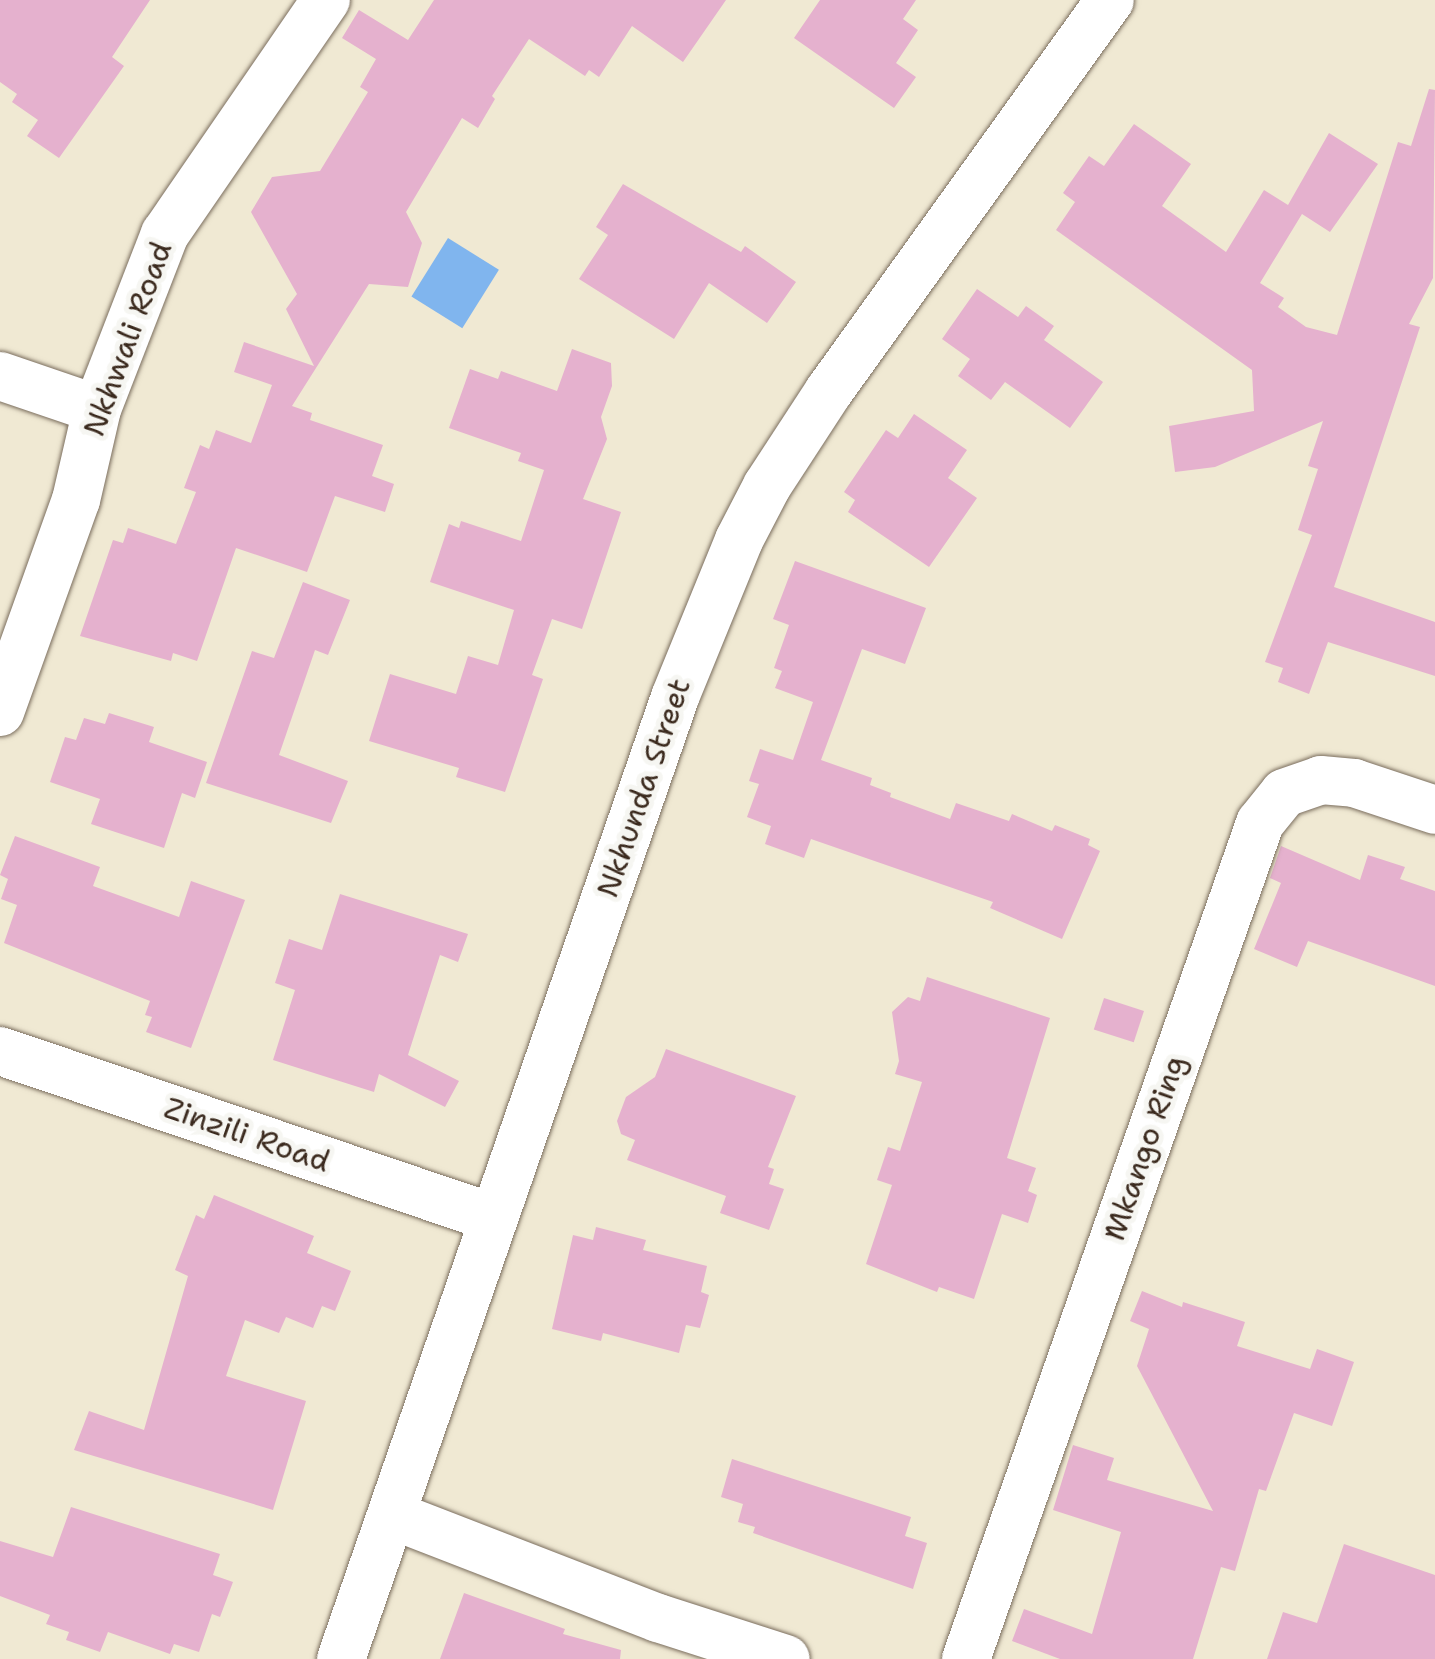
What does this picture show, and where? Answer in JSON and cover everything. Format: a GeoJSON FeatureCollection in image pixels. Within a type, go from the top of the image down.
{"type":"FeatureCollection","features":[{"type":"Feature","properties":{"kind":"street","name":"Nkhwali Road"},"geometry":{"type":"LineString","coordinates":[[0,712],[76,500],[97,409],[165,234],[326,0]]}},
{"type":"Feature","properties":{"kind":"street","name":"Nkhunda Street"},"geometry":{"type":"LineString","coordinates":[[341,1659],[675,697],[739,540],[767,486],[829,390],[1110,0]]}},
{"type":"Feature","properties":{"kind":"street"},"geometry":{"type":"LineString","coordinates":[[0,376],[97,409]]}},
{"type":"Feature","properties":{"kind":"street","name":"Mkango Ring"},"geometry":{"type":"LineString","coordinates":[[966,1659],[1260,824],[1284,792],[1321,780],[1354,783],[1435,810]]}},
{"type":"Feature","properties":{"kind":"street","name":"Zinzili Road"},"geometry":{"type":"LineString","coordinates":[[0,1051],[494,1218]]}},
{"type":"Feature","properties":{"kind":"street"},"geometry":{"type":"LineString","coordinates":[[392,1515],[658,1618],[786,1659]]}},
{"type":"Feature","properties":{"kind":"water"},"geometry":{"type":"Polygon","coordinates":[[[448,238],[499,270],[462,328],[411,297],[448,238]]]}},
{"type":"Feature","properties":{"kind":"building"},"geometry":{"type":"Polygon","coordinates":[[[0,0],[150,0],[112,57],[124,66],[59,158],[27,136],[38,120],[12,102],[17,94],[0,82],[0,0]]]}},
{"type":"Feature","properties":{"kind":"building"},"geometry":{"type":"Polygon","coordinates":[[[434,0],[726,0],[683,62],[632,26],[599,77],[589,70],[585,76],[529,39],[492,96],[495,99],[478,128],[462,118],[406,212],[422,243],[408,287],[369,284],[292,406],[312,413],[310,420],[383,445],[372,476],[394,484],[385,512],[335,496],[307,572],[236,548],[197,661],[173,653],[171,661],[80,636],[113,540],[123,543],[128,528],[176,544],[196,492],[184,488],[200,445],[209,449],[216,430],[251,443],[272,385],[234,372],[244,342],[314,366],[286,309],[297,294],[251,212],[272,177],[320,171],[368,92],[360,87],[376,59],[342,38],[359,10],[408,40],[434,0]]]}},
{"type":"Feature","properties":{"kind":"building"},"geometry":{"type":"Polygon","coordinates":[[[820,0],[916,0],[903,19],[918,30],[896,63],[916,77],[894,108],[794,38],[820,0]]]}},
{"type":"Feature","properties":{"kind":"building"},"geometry":{"type":"Polygon","coordinates":[[[1429,89],[1435,90],[1433,278],[1409,324],[1420,327],[1334,587],[1435,622],[1435,676],[1328,642],[1309,694],[1278,682],[1283,668],[1265,662],[1312,535],[1298,530],[1318,469],[1308,466],[1323,421],[1215,467],[1175,472],[1169,426],[1254,411],[1252,370],[1056,230],[1075,202],[1063,193],[1089,156],[1104,166],[1134,124],[1191,164],[1162,206],[1226,252],[1264,190],[1288,205],[1329,133],[1378,164],[1330,232],[1302,214],[1260,283],[1284,298],[1278,307],[1306,327],[1337,335],[1398,142],[1411,146],[1429,89]]]}},
{"type":"Feature","properties":{"kind":"building"},"geometry":{"type":"Polygon","coordinates":[[[623,184],[741,252],[745,246],[796,282],[767,323],[709,283],[674,339],[579,279],[608,235],[596,227],[623,184]]]}},
{"type":"Feature","properties":{"kind":"building"},"geometry":{"type":"Polygon","coordinates":[[[977,289],[1018,317],[1026,306],[1054,326],[1044,340],[1103,382],[1070,428],[1005,382],[991,400],[958,376],[970,359],[942,339],[977,289]]]}},
{"type":"Feature","properties":{"kind":"building"},"geometry":{"type":"Polygon","coordinates":[[[572,349],[611,363],[612,386],[601,417],[607,439],[583,499],[621,512],[582,629],[552,619],[532,675],[543,679],[505,792],[456,777],[459,768],[369,741],[390,674],[456,694],[468,656],[498,665],[514,610],[430,582],[449,524],[459,528],[461,521],[521,541],[544,470],[518,461],[521,453],[449,428],[470,369],[498,379],[501,371],[557,391],[572,349]]]}},
{"type":"Feature","properties":{"kind":"building"},"geometry":{"type":"Polygon","coordinates":[[[914,414],[967,450],[948,478],[977,498],[929,567],[848,512],[855,500],[844,492],[886,430],[898,438],[914,414]]]}},
{"type":"Feature","properties":{"kind":"building"},"geometry":{"type":"Polygon","coordinates":[[[795,561],[926,608],[905,664],[862,649],[821,760],[872,778],[870,785],[891,793],[890,797],[950,819],[956,803],[1009,821],[1012,814],[1052,831],[1055,825],[1090,839],[1088,845],[1100,851],[1062,939],[990,908],[993,902],[811,839],[804,858],[765,844],[771,826],[747,817],[759,784],[749,781],[760,749],[793,760],[813,702],[775,688],[782,671],[774,668],[789,625],[773,619],[795,561]]]}},
{"type":"Feature","properties":{"kind":"building"},"geometry":{"type":"Polygon","coordinates":[[[303,582],[350,600],[328,655],[315,650],[279,755],[348,781],[331,823],[206,783],[252,651],[274,658],[303,582]]]}},
{"type":"Feature","properties":{"kind":"building"},"geometry":{"type":"Polygon","coordinates":[[[109,713],[154,727],[149,742],[207,762],[195,798],[182,793],[164,848],[91,824],[100,799],[50,782],[65,737],[76,740],[84,718],[105,724],[109,713]]]}},
{"type":"Feature","properties":{"kind":"building"},"geometry":{"type":"Polygon","coordinates":[[[15,836],[100,867],[93,886],[179,917],[191,881],[245,900],[191,1048],[146,1032],[152,1017],[145,1015],[150,1001],[4,943],[17,905],[1,899],[8,879],[0,875],[15,836]]]}},
{"type":"Feature","properties":{"kind":"building"},"geometry":{"type":"Polygon","coordinates":[[[1281,846],[1360,880],[1368,855],[1405,867],[1400,879],[1435,891],[1435,986],[1308,941],[1297,967],[1254,949],[1281,883],[1270,878],[1281,846]]]}},
{"type":"Feature","properties":{"kind":"building"},"geometry":{"type":"Polygon","coordinates":[[[340,894],[468,934],[458,962],[440,955],[408,1055],[459,1081],[445,1107],[379,1074],[374,1092],[273,1060],[295,990],[275,983],[289,939],[322,950],[340,894]]]}},
{"type":"Feature","properties":{"kind":"building"},"geometry":{"type":"Polygon","coordinates":[[[927,977],[1050,1018],[1007,1158],[1036,1168],[1028,1191],[1037,1195],[1028,1223],[1002,1214],[974,1299],[939,1287],[937,1292],[866,1264],[892,1185],[877,1180],[888,1147],[900,1151],[922,1082],[895,1074],[899,1061],[892,1012],[908,997],[920,1001],[927,977]]]}},
{"type":"Feature","properties":{"kind":"building"},"geometry":{"type":"Polygon","coordinates":[[[1104,998],[1144,1011],[1134,1042],[1094,1029],[1104,998]]]}},
{"type":"Feature","properties":{"kind":"building"},"geometry":{"type":"Polygon","coordinates":[[[666,1049],[796,1096],[768,1167],[774,1169],[769,1184],[784,1189],[769,1230],[720,1213],[726,1196],[627,1160],[635,1140],[621,1134],[617,1121],[626,1097],[655,1077],[666,1049]]]}},
{"type":"Feature","properties":{"kind":"building"},"geometry":{"type":"Polygon","coordinates":[[[214,1195],[314,1236],[307,1253],[351,1271],[335,1311],[322,1306],[313,1328],[286,1317],[279,1333],[245,1320],[226,1376],[306,1401],[273,1510],[74,1450],[89,1411],[144,1430],[188,1276],[175,1270],[196,1215],[204,1219],[214,1195]]]}},
{"type":"Feature","properties":{"kind":"building"},"geometry":{"type":"Polygon","coordinates":[[[596,1227],[646,1240],[643,1250],[707,1266],[701,1292],[709,1295],[700,1328],[686,1325],[679,1353],[603,1333],[601,1341],[552,1329],[573,1235],[593,1240],[596,1227]]]}},
{"type":"Feature","properties":{"kind":"building"},"geometry":{"type":"Polygon","coordinates":[[[1142,1291],[1182,1307],[1183,1302],[1245,1322],[1237,1346],[1310,1369],[1317,1349],[1354,1362],[1332,1426],[1294,1413],[1266,1491],[1259,1489],[1235,1571],[1221,1567],[1193,1659],[1060,1659],[1012,1641],[1024,1609],[1092,1634],[1121,1532],[1053,1510],[1073,1445],[1114,1458],[1107,1480],[1213,1511],[1137,1366],[1149,1329],[1130,1321],[1142,1291]]]}},
{"type":"Feature","properties":{"kind":"building"},"geometry":{"type":"Polygon","coordinates":[[[732,1459],[911,1517],[905,1536],[927,1543],[913,1589],[753,1533],[755,1527],[738,1522],[743,1504],[721,1497],[732,1459]]]}},
{"type":"Feature","properties":{"kind":"building"},"geometry":{"type":"Polygon","coordinates":[[[71,1507],[220,1554],[213,1575],[233,1582],[220,1617],[212,1614],[199,1652],[174,1644],[170,1654],[108,1632],[100,1652],[66,1640],[69,1632],[46,1624],[50,1615],[0,1596],[0,1541],[53,1557],[71,1507]]]}},
{"type":"Feature","properties":{"kind":"building"},"geometry":{"type":"Polygon","coordinates":[[[1344,1544],[1435,1575],[1435,1659],[1267,1659],[1283,1612],[1317,1623],[1344,1544]]]}},
{"type":"Feature","properties":{"kind":"building"},"geometry":{"type":"Polygon","coordinates":[[[464,1593],[565,1629],[563,1634],[621,1650],[620,1659],[440,1659],[464,1593]]]}}]}
